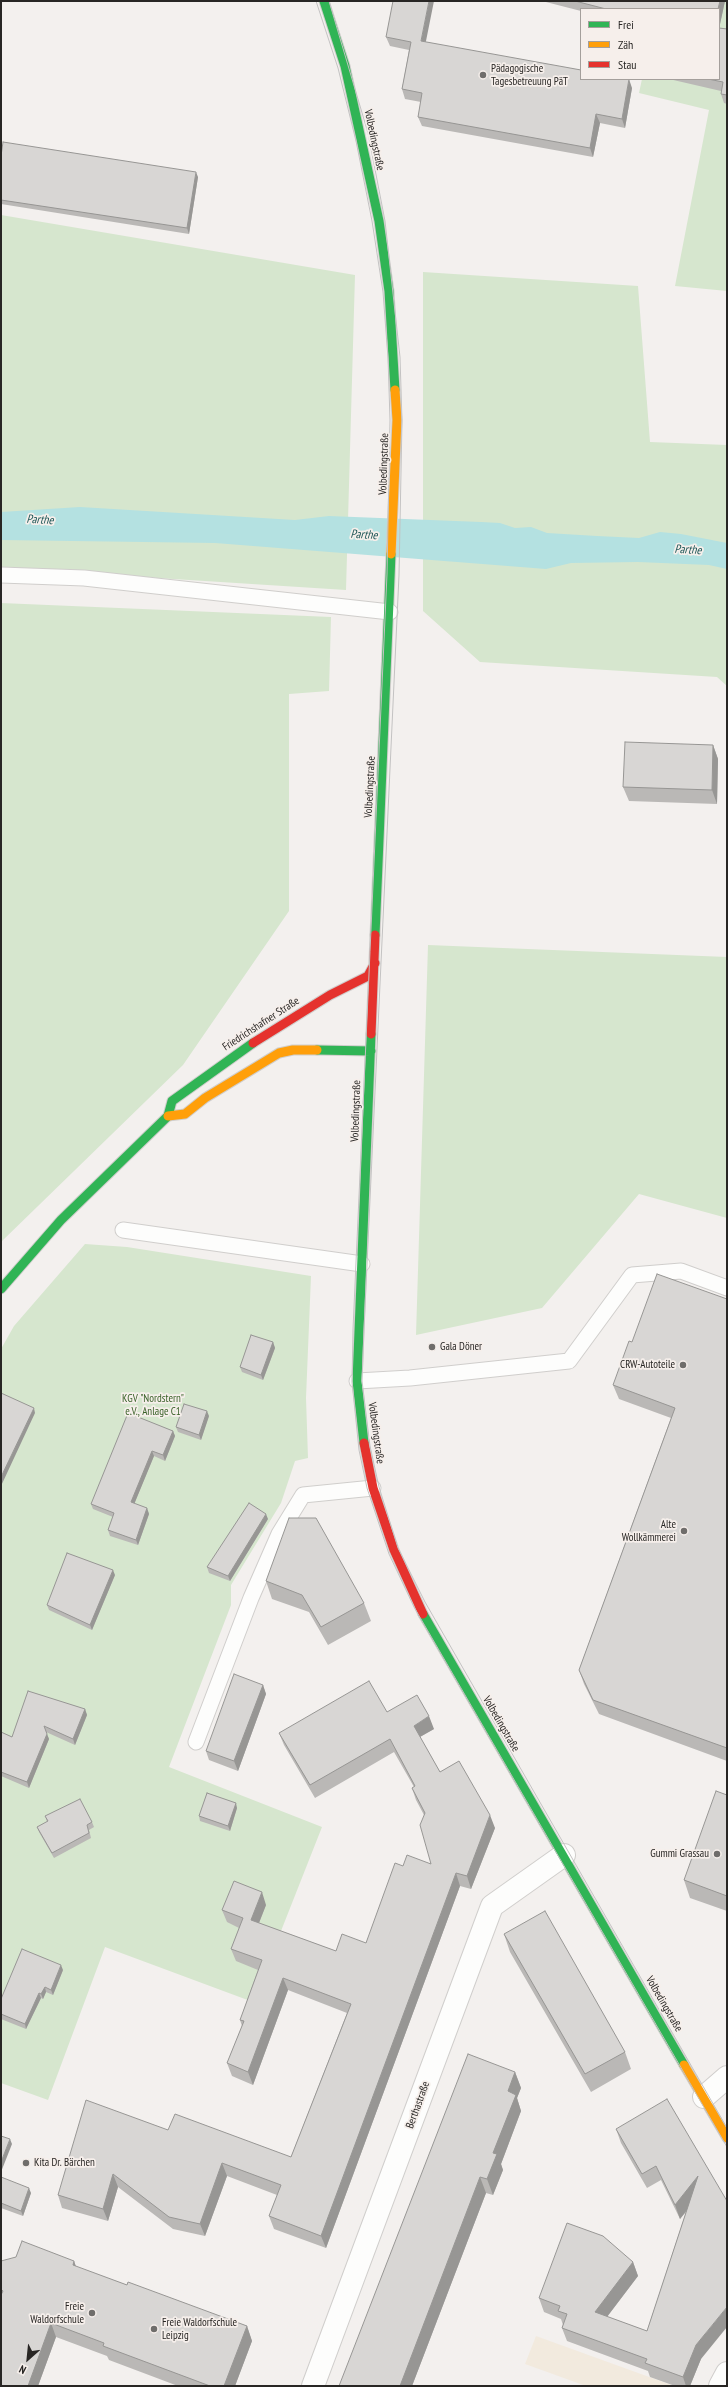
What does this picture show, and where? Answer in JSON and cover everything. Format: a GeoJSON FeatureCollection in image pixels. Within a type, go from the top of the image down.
{"type":"FeatureCollection","features":[{"type":"Feature","properties":{"kind":"main road","name":"Volbedingstraße"},"geometry":{"type":"LineString","coordinates":[[324,1],[345,66],[362,137],[379,220],[387,275],[395,357],[397,420],[392,574],[357,1381],[365,1448],[373,1488],[394,1550],[418,1605],[727,2138]]}},
{"type":"Feature","properties":{"kind":"main road","name":"Friedrichshafner Straße"},"geometry":{"type":"LineString","coordinates":[[1,1289],[61,1220],[168,1116],[172,1101],[287,1020],[330,995],[368,976],[375,963]]}},
{"type":"Feature","properties":{"kind":"main road"},"geometry":{"type":"LineString","coordinates":[[168,1116],[185,1114],[252,1068],[279,1053],[293,1050],[371,1052]]}},
{"type":"Feature","properties":{"kind":"street","name":"Berthastraße"},"geometry":{"type":"LineString","coordinates":[[313,2386],[492,1906],[564,1856]]}},
{"type":"Feature","properties":{"kind":"street"},"geometry":{"type":"LineString","coordinates":[[704,2097],[727,2078]]}},
{"type":"Feature","properties":{"kind":"street"},"geometry":{"type":"LineString","coordinates":[[720,2386],[727,2373]]}},
{"type":"Feature","properties":{"kind":"lane"},"geometry":{"type":"LineString","coordinates":[[1,575],[84,578],[390,612]]}},
{"type":"Feature","properties":{"kind":"lane"},"geometry":{"type":"LineString","coordinates":[[123,1230],[362,1264]]}},
{"type":"Feature","properties":{"kind":"lane"},"geometry":{"type":"LineString","coordinates":[[357,1381],[569,1361],[632,1275],[681,1271],[727,1288]]}},
{"type":"Feature","properties":{"kind":"lane"},"geometry":{"type":"LineString","coordinates":[[196,1742],[251,1598],[279,1534],[303,1495],[373,1488]]}},
{"type":"Feature","properties":{"kind":"shaded area"},"geometry":{"type":"Polygon","coordinates":[[[536,2336],[674,2386],[586,2386],[525,2364],[536,2336]]]}},
{"type":"Feature","properties":{"kind":"green space"},"geometry":{"type":"Polygon","coordinates":[[[659,1],[727,1],[727,291],[675,286],[709,110],[639,93],[642,80],[720,80],[720,8],[659,1]]]}},
{"type":"Feature","properties":{"kind":"green space"},"geometry":{"type":"Polygon","coordinates":[[[1,215],[355,275],[346,590],[1,568],[1,215]]]}},
{"type":"Feature","properties":{"kind":"green space"},"geometry":{"type":"Polygon","coordinates":[[[423,272],[638,286],[650,442],[727,445],[727,686],[717,677],[480,662],[423,611],[423,272]]]}},
{"type":"Feature","properties":{"kind":"green space"},"geometry":{"type":"Polygon","coordinates":[[[1,603],[331,617],[329,691],[289,694],[289,911],[183,1065],[1,1242],[1,603]]]}},
{"type":"Feature","properties":{"kind":"green space"},"geometry":{"type":"Polygon","coordinates":[[[428,945],[727,957],[727,1218],[639,1194],[542,1308],[416,1335],[428,945]]]}},
{"type":"Feature","properties":{"kind":"green space","name":"KGV \"Nordstern\" e.V., Anlage C1"},"geometry":{"type":"Polygon","coordinates":[[[85,1244],[127,1247],[311,1276],[306,1398],[308,1458],[295,1461],[281,1503],[231,1585],[231,1605],[169,1767],[322,1827],[253,2002],[105,1947],[48,2100],[1,2083],[1,1349],[14,1326],[85,1244]]]}},
{"type":"Feature","properties":{"kind":"water","name":"Parthe"},"geometry":{"type":"Polygon","coordinates":[[[80,507],[295,520],[329,516],[500,523],[515,528],[531,527],[547,533],[639,538],[660,532],[681,534],[727,543],[727,569],[709,565],[638,562],[571,563],[546,569],[215,543],[1,540],[1,512],[80,507]]]}},
{"type":"Feature","properties":{"kind":"building","name":"Pädagogische Tagesbetreuung PäT"},"geometry":{"type":"Polygon","coordinates":[[[393,1],[429,1],[421,41],[580,70],[580,80],[629,80],[622,119],[596,114],[590,148],[418,117],[422,93],[402,89],[411,42],[386,37],[393,1]]]}},
{"type":"Feature","properties":{"kind":"building"},"geometry":{"type":"Polygon","coordinates":[[[575,1],[720,1],[718,8],[602,8],[575,1]]]}},
{"type":"Feature","properties":{"kind":"building"},"geometry":{"type":"Polygon","coordinates":[[[720,28],[727,29],[727,95],[721,94],[723,82],[713,80],[720,80],[720,28]]]}},
{"type":"Feature","properties":{"kind":"building"},"geometry":{"type":"Polygon","coordinates":[[[3,142],[196,172],[187,228],[1,200],[1,156],[3,142]]]}},
{"type":"Feature","properties":{"kind":"building"},"geometry":{"type":"Polygon","coordinates":[[[625,742],[713,745],[712,790],[623,787],[625,742]]]}},
{"type":"Feature","properties":{"kind":"building","name":"Alte Wollkämmerei"},"geometry":{"type":"Polygon","coordinates":[[[657,1274],[727,1299],[727,1748],[593,1700],[579,1670],[675,1408],[613,1385],[629,1341],[632,1342],[657,1274]]]}},
{"type":"Feature","properties":{"kind":"building"},"geometry":{"type":"Polygon","coordinates":[[[251,1335],[273,1342],[261,1375],[240,1367],[251,1335]]]}},
{"type":"Feature","properties":{"kind":"building"},"geometry":{"type":"Polygon","coordinates":[[[1,1393],[34,1408],[1,1477],[1,1393]]]}},
{"type":"Feature","properties":{"kind":"building"},"geometry":{"type":"Polygon","coordinates":[[[184,1404],[207,1411],[199,1435],[176,1427],[184,1404]]]}},
{"type":"Feature","properties":{"kind":"building"},"geometry":{"type":"Polygon","coordinates":[[[128,1413],[173,1431],[163,1455],[152,1451],[131,1502],[147,1508],[136,1540],[108,1530],[114,1513],[91,1504],[128,1413]]]}},
{"type":"Feature","properties":{"kind":"building"},"geometry":{"type":"Polygon","coordinates":[[[249,1503],[266,1514],[228,1576],[207,1567],[249,1503]]]}},
{"type":"Feature","properties":{"kind":"building"},"geometry":{"type":"Polygon","coordinates":[[[289,1518],[316,1518],[364,1603],[321,1627],[302,1595],[266,1581],[289,1518]]]}},
{"type":"Feature","properties":{"kind":"building"},"geometry":{"type":"Polygon","coordinates":[[[67,1553],[113,1570],[90,1625],[47,1605],[67,1553]]]}},
{"type":"Feature","properties":{"kind":"building"},"geometry":{"type":"Polygon","coordinates":[[[234,1674],[263,1685],[234,1761],[206,1751],[234,1674]]]}},
{"type":"Feature","properties":{"kind":"building"},"geometry":{"type":"Polygon","coordinates":[[[369,1681],[387,1712],[417,1695],[429,1716],[414,1726],[440,1772],[459,1761],[490,1815],[467,1876],[456,1873],[321,2236],[269,2216],[281,2185],[222,2163],[200,2224],[169,2217],[113,2174],[103,2209],[58,2195],[86,2100],[168,2130],[175,2114],[291,2157],[351,2004],[283,1978],[248,2072],[227,2063],[244,2021],[240,2020],[262,1960],[231,1949],[243,1918],[222,1910],[234,1881],[262,1892],[251,1920],[336,1951],[342,1934],[366,1943],[395,1863],[403,1866],[407,1855],[431,1864],[420,1825],[425,1813],[412,1788],[415,1786],[390,1739],[310,1785],[279,1733],[369,1681]]]}},
{"type":"Feature","properties":{"kind":"building"},"geometry":{"type":"Polygon","coordinates":[[[28,1691],[85,1709],[73,1739],[44,1726],[47,1734],[27,1782],[1,1772],[1,1732],[12,1737],[28,1691]]]}},
{"type":"Feature","properties":{"kind":"building"},"geometry":{"type":"Polygon","coordinates":[[[716,1791],[727,1795],[727,1896],[684,1880],[716,1791]]]}},
{"type":"Feature","properties":{"kind":"building"},"geometry":{"type":"Polygon","coordinates":[[[207,1793],[236,1803],[228,1826],[199,1816],[207,1793]]]}},
{"type":"Feature","properties":{"kind":"building"},"geometry":{"type":"Polygon","coordinates":[[[80,1799],[92,1822],[87,1825],[89,1833],[52,1853],[37,1827],[48,1821],[45,1816],[80,1799]]]}},
{"type":"Feature","properties":{"kind":"building"},"geometry":{"type":"Polygon","coordinates":[[[545,1911],[625,2052],[585,2074],[504,1934],[545,1911]]]}},
{"type":"Feature","properties":{"kind":"building"},"geometry":{"type":"Polygon","coordinates":[[[22,1949],[61,1965],[51,1990],[45,1987],[41,1994],[39,1993],[25,2024],[1,2014],[1,1999],[22,1949]]]}},
{"type":"Feature","properties":{"kind":"building"},"geometry":{"type":"Polygon","coordinates":[[[468,2054],[515,2072],[508,2091],[516,2095],[493,2153],[497,2154],[487,2179],[480,2177],[400,2386],[339,2386],[468,2054]]]}},
{"type":"Feature","properties":{"kind":"building"},"geometry":{"type":"Polygon","coordinates":[[[667,2099],[727,2201],[727,2307],[696,2345],[683,2377],[645,2363],[647,2359],[562,2328],[567,2314],[558,2311],[560,2306],[539,2298],[567,2223],[603,2236],[633,2262],[595,2312],[647,2331],[698,2176],[675,2205],[656,2166],[642,2174],[616,2129],[667,2099]]]}},
{"type":"Feature","properties":{"kind":"building"},"geometry":{"type":"Polygon","coordinates":[[[1,2136],[10,2139],[1,2162],[1,2136]]]}},
{"type":"Feature","properties":{"kind":"building"},"geometry":{"type":"Polygon","coordinates":[[[1,2177],[29,2188],[21,2211],[1,2203],[1,2177]]]}},
{"type":"Feature","properties":{"kind":"building","name":"Freie Waldorfschule"},"geometry":{"type":"Polygon","coordinates":[[[22,2241],[74,2261],[73,2265],[127,2285],[128,2282],[247,2326],[224,2386],[210,2386],[103,2346],[104,2343],[51,2323],[28,2386],[1,2386],[1,2295],[3,2291],[1,2289],[1,2261],[16,2257],[22,2241]]]}},
{"type":"Feature","properties":{"kind":"tram line"},"geometry":{"type":"LineString","coordinates":[[316,1],[338,68],[356,141],[372,221],[383,292],[388,358],[390,420],[387,574],[353,1329],[352,1382],[359,1450],[367,1488],[389,1554],[414,1607],[727,2147]]}},
{"type":"Feature","properties":{"kind":"tram line"},"geometry":{"type":"LineString","coordinates":[[329,1],[368,133],[385,221],[400,357],[402,421],[399,575],[362,1381],[370,1446],[379,1487],[398,1548],[425,1602],[727,2128]]}},
{"type":"Feature","properties":{"kind":"traffic: fast"},"geometry":{"type":"LineString","coordinates":[[324,1],[345,66],[379,221],[389,291],[395,390]]}},
{"type":"Feature","properties":{"kind":"traffic: fast"},"geometry":{"type":"LineString","coordinates":[[375,935],[391,554]]}},
{"type":"Feature","properties":{"kind":"traffic: fast"},"geometry":{"type":"LineString","coordinates":[[364,1443],[357,1381],[371,1034]]}},
{"type":"Feature","properties":{"kind":"traffic: fast"},"geometry":{"type":"LineString","coordinates":[[1,1289],[61,1220],[168,1116],[172,1101],[253,1043]]}},
{"type":"Feature","properties":{"kind":"traffic: fast"},"geometry":{"type":"LineString","coordinates":[[317,1050],[371,1051]]}},
{"type":"Feature","properties":{"kind":"traffic: fast"},"geometry":{"type":"LineString","coordinates":[[423,1614],[684,2065]]}},
{"type":"Feature","properties":{"kind":"traffic: slow"},"geometry":{"type":"LineString","coordinates":[[391,554],[397,420],[395,390]]}},
{"type":"Feature","properties":{"kind":"traffic: slow"},"geometry":{"type":"LineString","coordinates":[[168,1116],[185,1114],[205,1098],[279,1053],[293,1050],[317,1050]]}},
{"type":"Feature","properties":{"kind":"traffic: slow"},"geometry":{"type":"LineString","coordinates":[[684,2065],[727,2138]]}},
{"type":"Feature","properties":{"kind":"traffic: jam"},"geometry":{"type":"LineString","coordinates":[[371,1034],[375,935]]}},
{"type":"Feature","properties":{"kind":"traffic: jam"},"geometry":{"type":"LineString","coordinates":[[253,1043],[330,995],[368,976],[375,963]]}},
{"type":"Feature","properties":{"kind":"traffic: jam"},"geometry":{"type":"LineString","coordinates":[[364,1443],[373,1488],[394,1550],[423,1614]]}},
{"type":"Feature","properties":{"kind":"place","name":"Pädagogische Tagesbetreuung PäT"},"geometry":{"type":"Point","coordinates":[483,75]}},
{"type":"Feature","properties":{"kind":"place","name":"Gala Döner"},"geometry":{"type":"Point","coordinates":[432,1347]}},
{"type":"Feature","properties":{"kind":"place","name":"CRW-Autoteile"},"geometry":{"type":"Point","coordinates":[683,1365]}},
{"type":"Feature","properties":{"kind":"place","name":"Alte Wollkämmerei"},"geometry":{"type":"Point","coordinates":[684,1531]}},
{"type":"Feature","properties":{"kind":"place","name":"Gummi Grassau"},"geometry":{"type":"Point","coordinates":[717,1854]}},
{"type":"Feature","properties":{"kind":"place","name":"Kita Dr. Bärchen"},"geometry":{"type":"Point","coordinates":[26,2163]}},
{"type":"Feature","properties":{"kind":"place","name":"Freie Waldorfschule"},"geometry":{"type":"Point","coordinates":[92,2313]}},
{"type":"Feature","properties":{"kind":"place","name":"Freie Waldorfschule Leipzig"},"geometry":{"type":"Point","coordinates":[154,2329]}}]}
